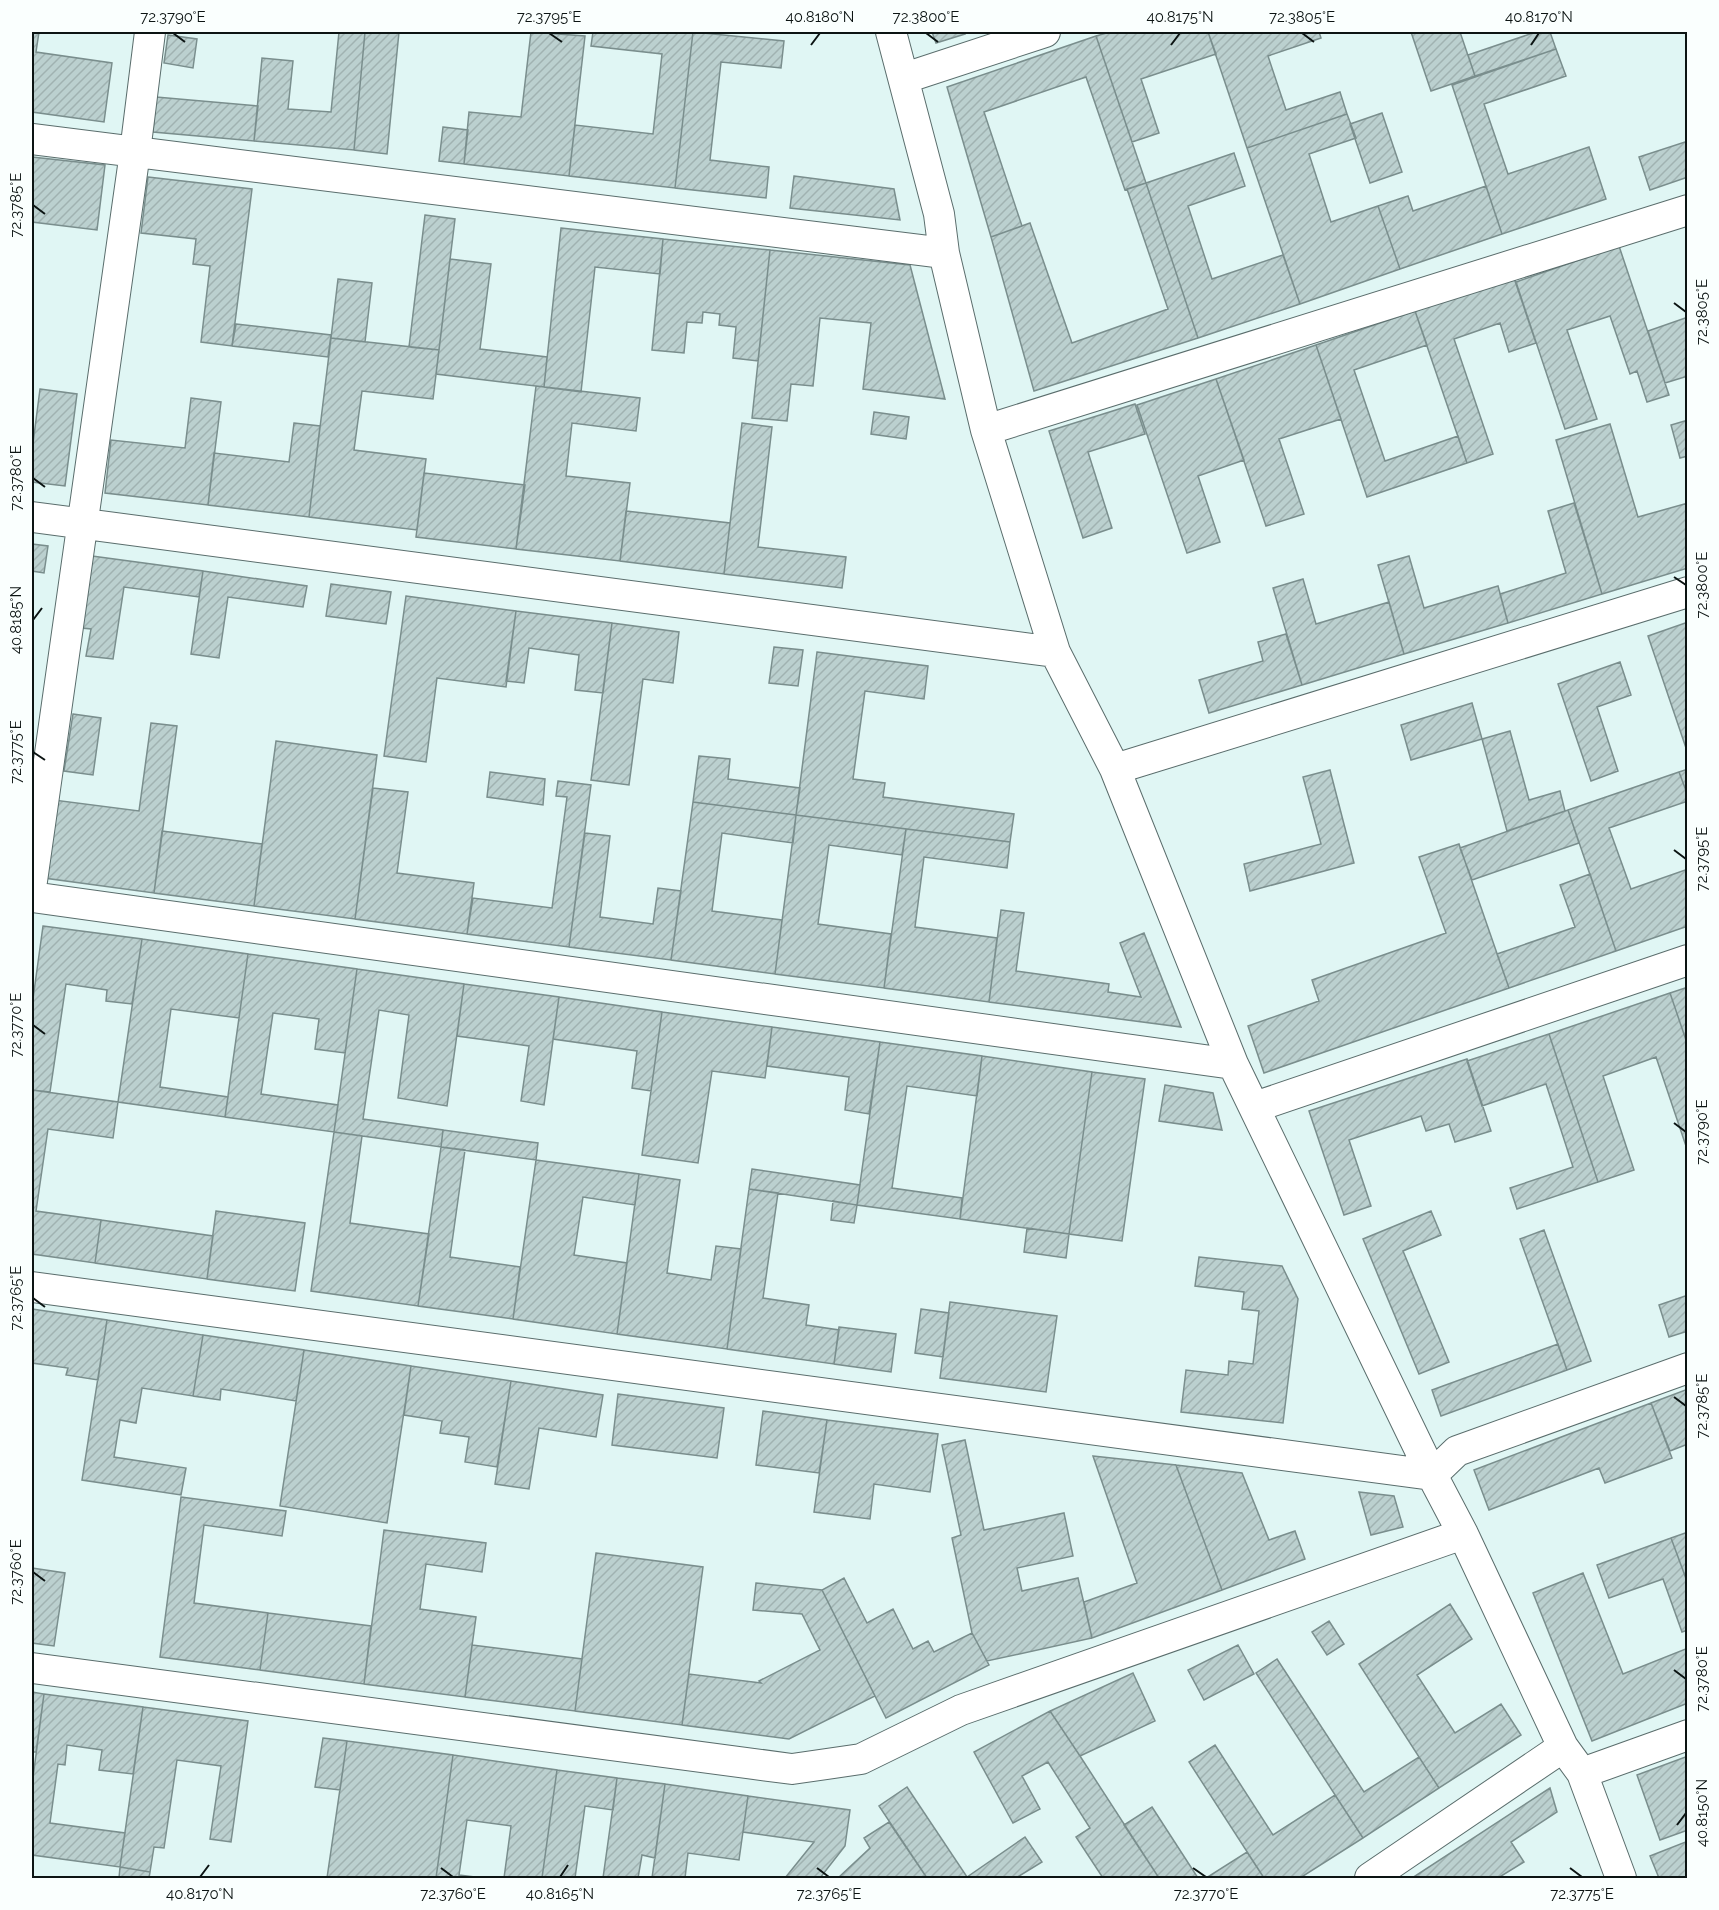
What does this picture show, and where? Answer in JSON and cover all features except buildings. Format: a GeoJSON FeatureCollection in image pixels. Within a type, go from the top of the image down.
{"type":"FeatureCollection","features":[{"type":"Feature","properties":{"kind":"street"},"geometry":{"type":"LineString","coordinates":[[32,881],[150,32]]}},
{"type":"Feature","properties":{"kind":"street"},"geometry":{"type":"LineString","coordinates":[[891,32],[905,78],[939,214],[944,253],[986,430],[1055,652],[1115,769],[1233,1064],[1432,1475],[1463,1534],[1563,1747],[1582,1773],[1621,1878]]}},
{"type":"Feature","properties":{"kind":"street"},"geometry":{"type":"LineString","coordinates":[[905,78],[1044,32]]}},
{"type":"Feature","properties":{"kind":"street"},"geometry":{"type":"LineString","coordinates":[[32,139],[944,253]]}},
{"type":"Feature","properties":{"kind":"street"},"geometry":{"type":"LineString","coordinates":[[986,430],[1688,210]]}},
{"type":"Feature","properties":{"kind":"street"},"geometry":{"type":"LineString","coordinates":[[32,517],[1055,652]]}},
{"type":"Feature","properties":{"kind":"street"},"geometry":{"type":"LineString","coordinates":[[1115,769],[1688,592]]}},
{"type":"Feature","properties":{"kind":"street"},"geometry":{"type":"LineString","coordinates":[[32,897],[1233,1064]]}},
{"type":"Feature","properties":{"kind":"street"},"geometry":{"type":"LineString","coordinates":[[1255,1107],[1688,960]]}},
{"type":"Feature","properties":{"kind":"street"},"geometry":{"type":"LineString","coordinates":[[32,1287],[1432,1475]]}},
{"type":"Feature","properties":{"kind":"street"},"geometry":{"type":"LineString","coordinates":[[1432,1475],[1457,1451],[1688,1368]]}},
{"type":"Feature","properties":{"kind":"street"},"geometry":{"type":"LineString","coordinates":[[32,1668],[792,1769],[861,1759],[961,1710],[1463,1534]]}},
{"type":"Feature","properties":{"kind":"street"},"geometry":{"type":"LineString","coordinates":[[1582,1773],[1688,1735]]}},
{"type":"Feature","properties":{"kind":"street"},"geometry":{"type":"LineString","coordinates":[[1370,1878],[1563,1747]]}}]}
